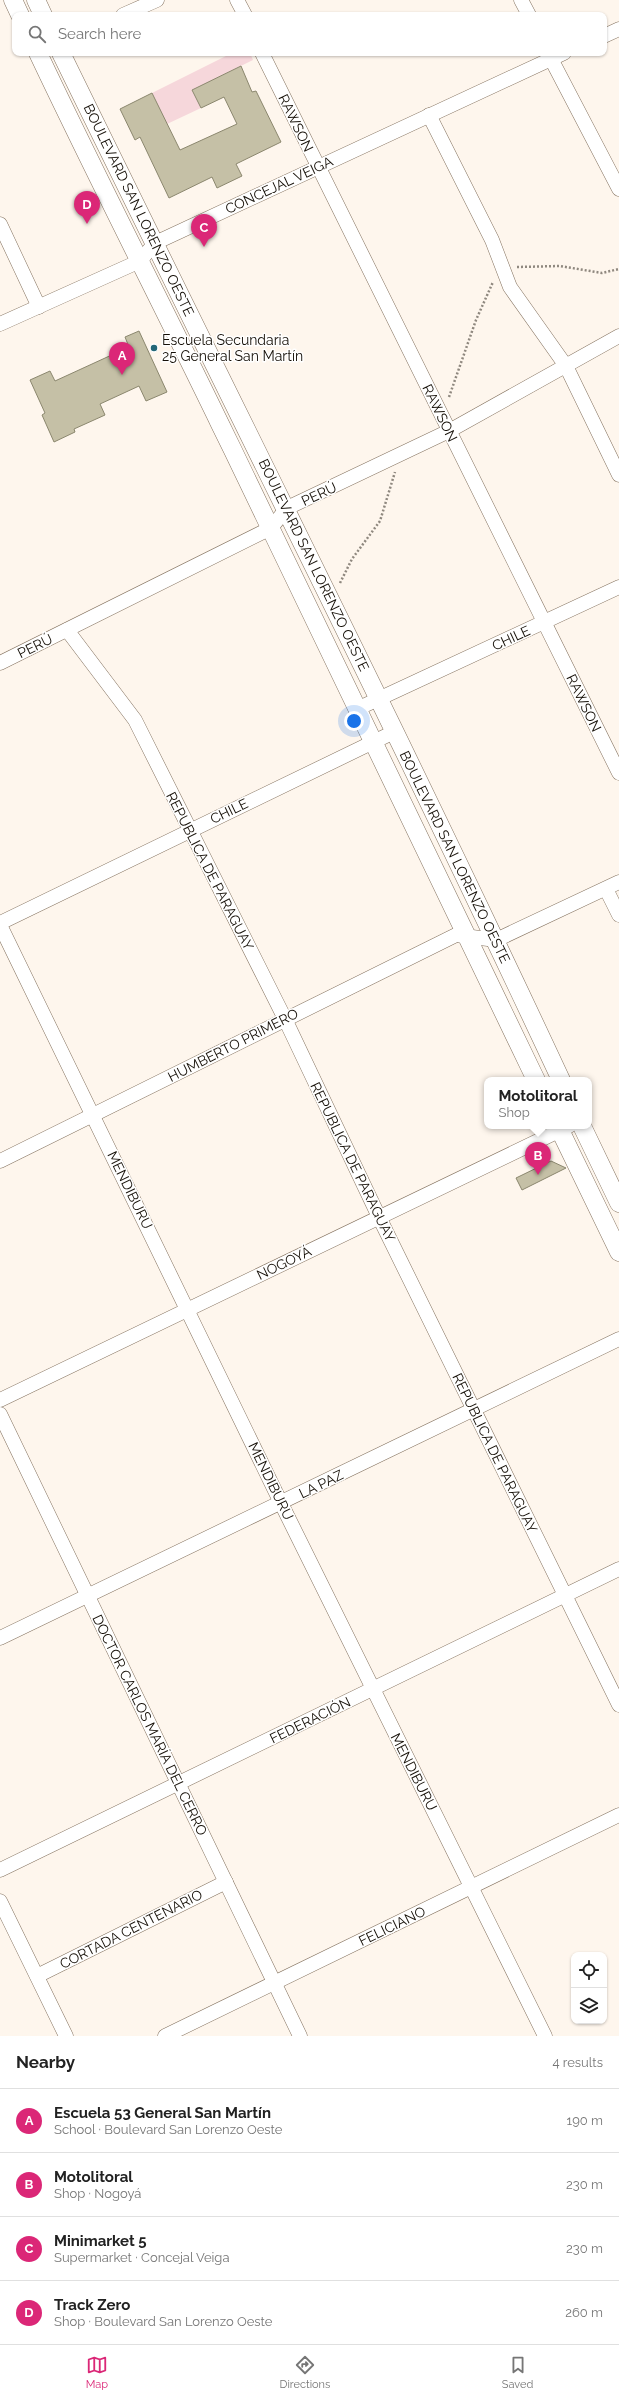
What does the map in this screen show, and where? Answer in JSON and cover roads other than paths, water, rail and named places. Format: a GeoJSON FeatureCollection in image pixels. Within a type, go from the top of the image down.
{"type":"FeatureCollection","features":[{"type":"Feature","properties":{"kind":"main road"},"geometry":{"type":"LineString","coordinates":[[12,0],[18,12]]}},
{"type":"Feature","properties":{"kind":"main road"},"geometry":{"type":"LineString","coordinates":[[36,0],[42,12]]}},
{"type":"Feature","properties":{"kind":"main road","name":"BOULEVARD SAN LORENZO OESTE"},"geometry":{"type":"LineString","coordinates":[[39,56],[92,168],[140,260],[359,708],[535,1077]]}},
{"type":"Feature","properties":{"kind":"main road","name":"BOULEVARD SAN LORENZO OESTE"},"geometry":{"type":"LineString","coordinates":[[63,56],[287,508],[394,732],[496,940],[560,1077]]}},
{"type":"Feature","properties":{"kind":"main road"},"geometry":{"type":"LineString","coordinates":[[563,1129],[619,1252]]}},
{"type":"Feature","properties":{"kind":"main road"},"geometry":{"type":"LineString","coordinates":[[583,1129],[619,1203]]}},
{"type":"Feature","properties":{"kind":"street"},"geometry":{"type":"LineString","coordinates":[[131,12],[157,0]]}},
{"type":"Feature","properties":{"kind":"street"},"geometry":{"type":"LineString","coordinates":[[238,0],[243,12]]}},
{"type":"Feature","properties":{"kind":"street"},"geometry":{"type":"LineString","coordinates":[[521,0],[527,12]]}},
{"type":"Feature","properties":{"kind":"street"},"geometry":{"type":"LineString","coordinates":[[607,35],[619,29]]}},
{"type":"Feature","properties":{"kind":"street","name":"RAWSON"},"geometry":{"type":"LineString","coordinates":[[263,56],[317,167],[619,773]]}},
{"type":"Feature","properties":{"kind":"street"},"geometry":{"type":"LineString","coordinates":[[549,56],[619,189]]}},
{"type":"Feature","properties":{"kind":"street","name":"CONCEJAL VEIGA"},"geometry":{"type":"LineString","coordinates":[[0,324],[140,260],[155,243],[549,56]]}},
{"type":"Feature","properties":{"kind":"street"},"geometry":{"type":"LineString","coordinates":[[429,114],[492,240],[510,287],[566,366],[619,475]]}},
{"type":"Feature","properties":{"kind":"street"},"geometry":{"type":"LineString","coordinates":[[0,224],[39,307]]}},
{"type":"Feature","properties":{"kind":"street","name":"PERÚ"},"geometry":{"type":"LineString","coordinates":[[0,663],[271,528],[287,508],[400,456],[449,431],[619,336]]}},
{"type":"Feature","properties":{"kind":"street","name":"CHILE"},"geometry":{"type":"LineString","coordinates":[[359,708],[619,587]]}},
{"type":"Feature","properties":{"kind":"street","name":"REPUBLICA DE PARAGUAY"},"geometry":{"type":"LineString","coordinates":[[67,630],[135,720],[285,1019],[379,1217],[619,1705]]}},
{"type":"Feature","properties":{"kind":"street","name":"CHILE"},"geometry":{"type":"LineString","coordinates":[[0,924],[374,740],[394,732]]}},
{"type":"Feature","properties":{"kind":"street"},"geometry":{"type":"LineString","coordinates":[[496,940],[619,882]]}},
{"type":"Feature","properties":{"kind":"street"},"geometry":{"type":"LineString","coordinates":[[606,889],[619,915]]}},
{"type":"Feature","properties":{"kind":"street","name":"MENDIBURU"},"geometry":{"type":"LineString","coordinates":[[0,924],[281,1503],[545,2036]]}},
{"type":"Feature","properties":{"kind":"street","name":"HUMBERTO PRIMERO"},"geometry":{"type":"LineString","coordinates":[[0,1161],[456,935],[496,940]]}},
{"type":"Feature","properties":{"kind":"street","name":"NOGOYÁ"},"geometry":{"type":"LineString","coordinates":[[0,1400],[558,1129]]}},
{"type":"Feature","properties":{"kind":"street","name":"LA PAZ"},"geometry":{"type":"LineString","coordinates":[[0,1638],[619,1339]]}},
{"type":"Feature","properties":{"kind":"street","name":"DOCTOR CARLOS MARÍA DEL CERRO"},"geometry":{"type":"LineString","coordinates":[[0,1414],[300,2036]]}},
{"type":"Feature","properties":{"kind":"street","name":"FEDERACIÓN"},"geometry":{"type":"LineString","coordinates":[[0,1870],[373,1690],[619,1569]]}},
{"type":"Feature","properties":{"kind":"street","name":"FELICIANO"},"geometry":{"type":"LineString","coordinates":[[165,2036],[275,1984],[619,1815]]}},
{"type":"Feature","properties":{"kind":"street","name":"CORTADA CENTENARIO"},"geometry":{"type":"LineString","coordinates":[[37,1976],[226,1882]]}},
{"type":"Feature","properties":{"kind":"street"},"geometry":{"type":"LineString","coordinates":[[0,1901],[66,2036]]}},
{"type":"Feature","properties":{"kind":"place","name":"Track Zero"},"geometry":{"type":"Point","coordinates":[87,224]}},
{"type":"Feature","properties":{"kind":"place","name":"Minimarket 5"},"geometry":{"type":"Point","coordinates":[204,247]}},
{"type":"Feature","properties":{"kind":"place","name":"Escuela Secundaria 25 General San Martín"},"geometry":{"type":"Point","coordinates":[154,348]}},
{"type":"Feature","properties":{"kind":"place","name":"Escuela 53 General San Martín"},"geometry":{"type":"Point","coordinates":[122,375]}},
{"type":"Feature","properties":{"kind":"place","name":"Motolitoral"},"geometry":{"type":"Point","coordinates":[538,1175]}}]}
